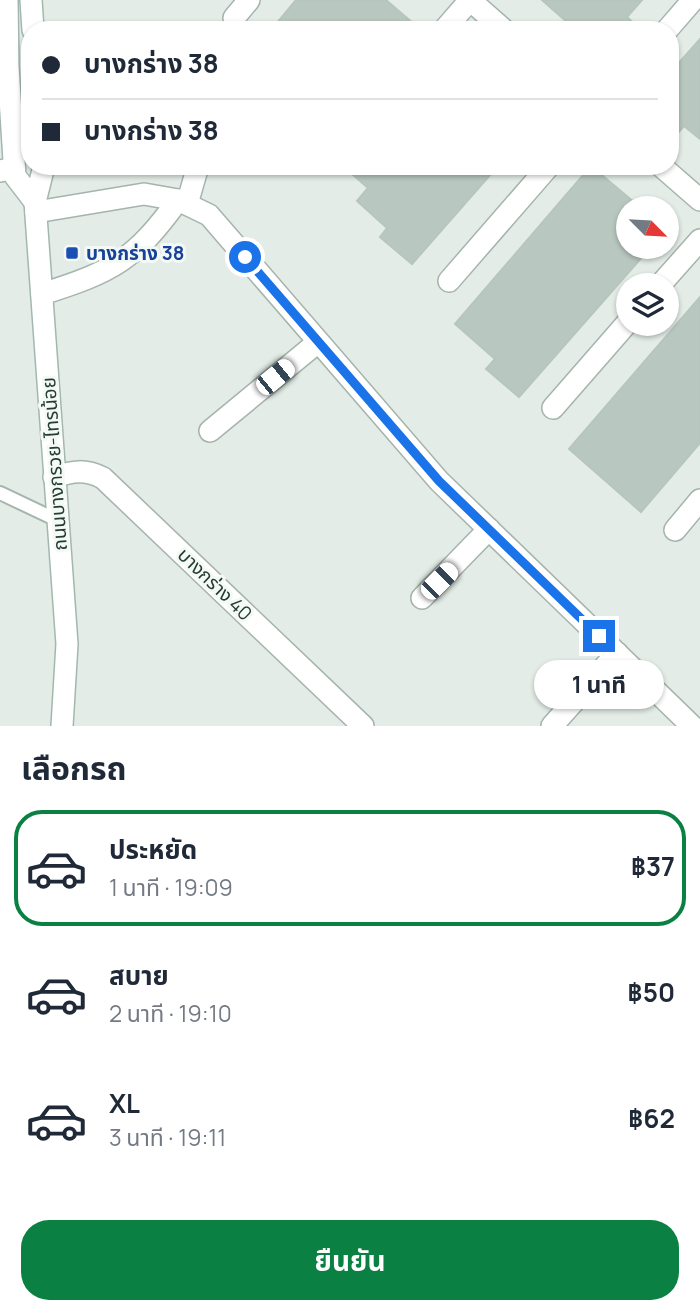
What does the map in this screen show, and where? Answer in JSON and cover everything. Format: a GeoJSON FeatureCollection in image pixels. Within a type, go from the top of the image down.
{"type":"FeatureCollection","features":[{"type":"Feature","properties":{"kind":"street"},"geometry":{"type":"LineString","coordinates":[[7,0],[4,68],[7,169],[15,176],[36,207],[144,194],[182,202],[209,215],[402,441],[692,726]]}},
{"type":"Feature","properties":{"kind":"street"},"geometry":{"type":"LineString","coordinates":[[33,0],[33,21]]}},
{"type":"Feature","properties":{"kind":"street"},"geometry":{"type":"LineString","coordinates":[[234,18],[250,0]]}},
{"type":"Feature","properties":{"kind":"street"},"geometry":{"type":"LineString","coordinates":[[452,21],[470,0],[494,21]]}},
{"type":"Feature","properties":{"kind":"street"},"geometry":{"type":"LineString","coordinates":[[675,21],[693,0]]}},
{"type":"Feature","properties":{"kind":"street","name":"ถนนบางกรวย-ไทรน้อย"},"geometry":{"type":"LineString","coordinates":[[42,175],[36,207],[67,644],[62,726]]}},
{"type":"Feature","properties":{"kind":"street"},"geometry":{"type":"LineString","coordinates":[[42,294],[101,274],[126,260],[182,202],[194,175]]}},
{"type":"Feature","properties":{"kind":"street"},"geometry":{"type":"LineString","coordinates":[[449,281],[541,175]]}},
{"type":"Feature","properties":{"kind":"street"},"geometry":{"type":"LineString","coordinates":[[671,175],[700,200]]}},
{"type":"Feature","properties":{"kind":"street"},"geometry":{"type":"LineString","coordinates":[[671,273],[700,240]]}},
{"type":"Feature","properties":{"kind":"street"},"geometry":{"type":"LineString","coordinates":[[553,408],[616,336]]}},
{"type":"Feature","properties":{"kind":"street"},"geometry":{"type":"LineString","coordinates":[[210,430],[318,342]]}},
{"type":"Feature","properties":{"kind":"street","name":"บางกร่าง 40"},"geometry":{"type":"LineString","coordinates":[[54,477],[78,471],[90,472],[103,478],[363,726]]}},
{"type":"Feature","properties":{"kind":"street"},"geometry":{"type":"LineString","coordinates":[[675,530],[700,500]]}},
{"type":"Feature","properties":{"kind":"street"},"geometry":{"type":"LineString","coordinates":[[422,598],[489,529]]}},
{"type":"Feature","properties":{"kind":"street"},"geometry":{"type":"LineString","coordinates":[[552,726],[617,653]]}},
{"type":"Feature","properties":{"kind":"lane"},"geometry":{"type":"LineString","coordinates":[[0,494],[57,520]]}},
{"type":"Feature","properties":{"kind":"building"},"geometry":{"type":"Polygon","coordinates":[[[296,0],[386,0],[410,21],[278,21],[296,0]]]}},
{"type":"Feature","properties":{"kind":"building"},"geometry":{"type":"Polygon","coordinates":[[[542,0],[642,0],[627,17],[631,21],[566,21],[542,0]]]}},
{"type":"Feature","properties":{"kind":"building"},"geometry":{"type":"Polygon","coordinates":[[[700,39],[700,139],[684,126],[679,132],[679,63],[700,39]]]}},
{"type":"Feature","properties":{"kind":"building"},"geometry":{"type":"Polygon","coordinates":[[[353,175],[490,175],[412,264],[380,237],[387,228],[357,201],[368,188],[353,175]]]}},
{"type":"Feature","properties":{"kind":"building"},"geometry":{"type":"Polygon","coordinates":[[[583,175],[602,175],[627,196],[616,196],[616,259],[640,259],[628,273],[616,273],[616,287],[519,397],[486,369],[495,359],[455,324],[583,175]]]}},
{"type":"Feature","properties":{"kind":"building"},"geometry":{"type":"Polygon","coordinates":[[[700,297],[700,443],[641,512],[569,449],[666,336],[679,336],[679,321],[700,297]]]}},
{"type":"Feature","properties":{"kind":"place","name":"บางกร่าง 38"},"geometry":{"type":"Point","coordinates":[72,253]}},
{"type":"Feature","properties":{"kind":"route"},"geometry":{"type":"LineString","coordinates":[[245,257],[439,481],[599,636]]}}]}
